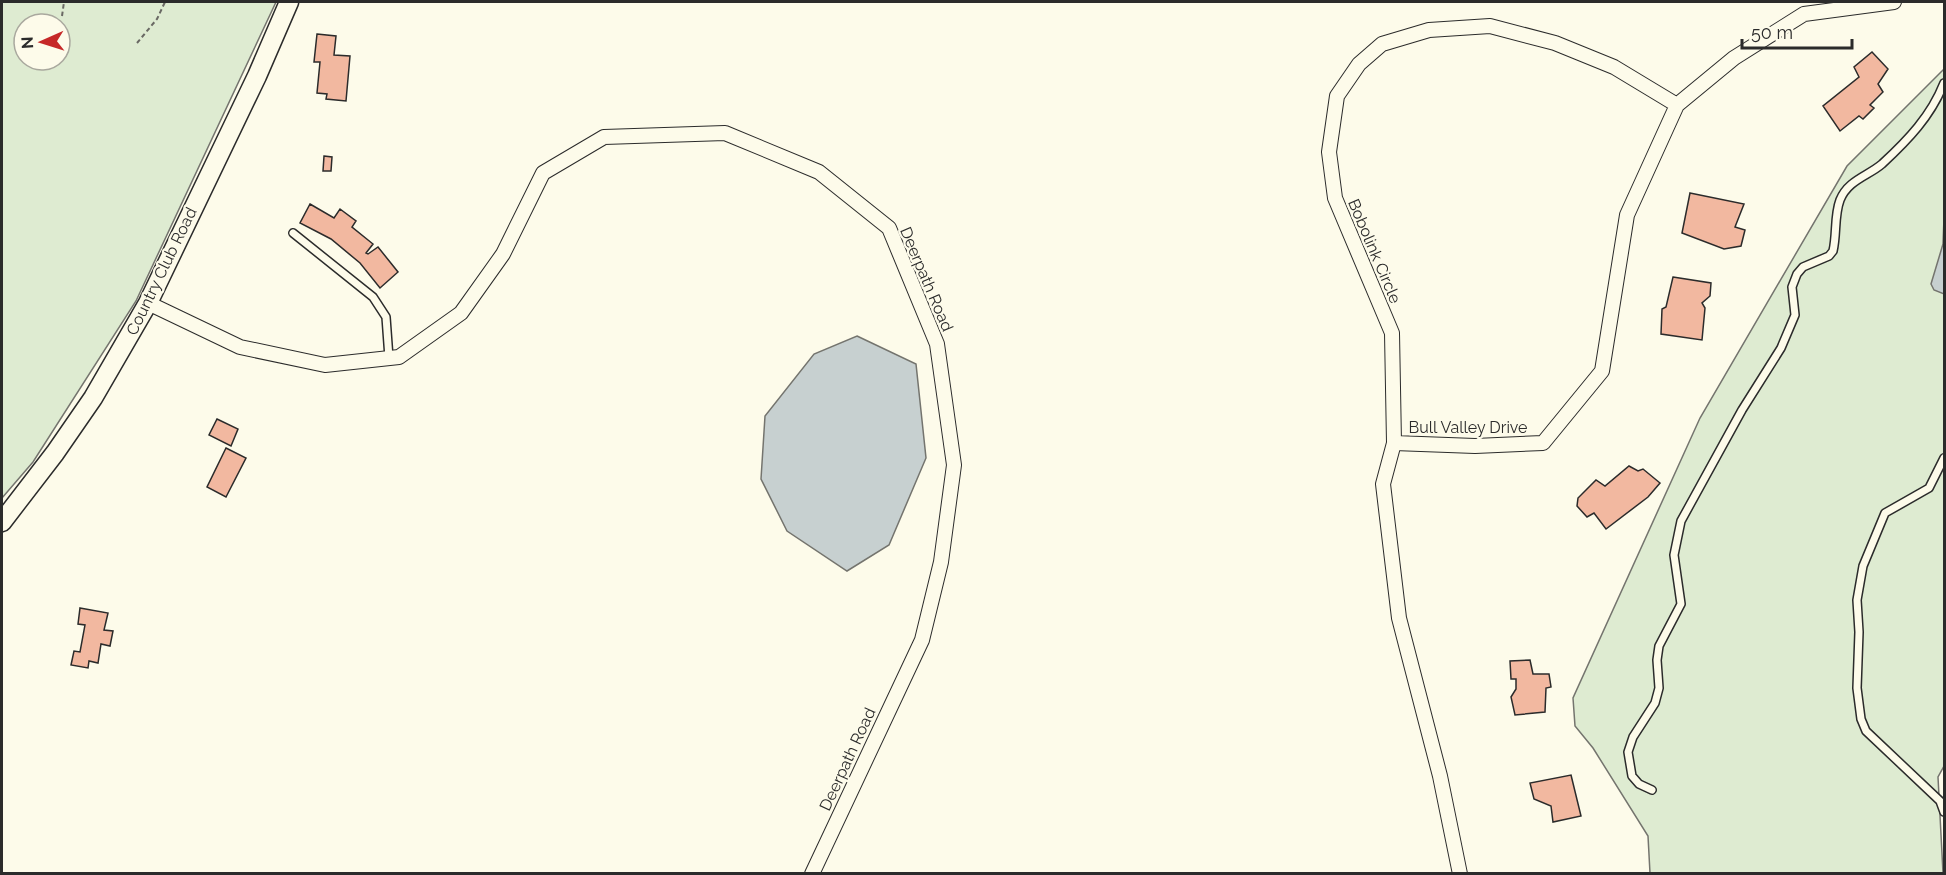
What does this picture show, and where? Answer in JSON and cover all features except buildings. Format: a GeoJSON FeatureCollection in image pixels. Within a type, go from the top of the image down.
{"type":"FeatureCollection","features":[{"type":"Feature","properties":{"kind":"street","name":"Country Club Road"},"geometry":{"type":"LineString","coordinates":[[2,522],[55,453],[93,398],[148,303],[257,76],[289,2]]}},
{"type":"Feature","properties":{"kind":"street","name":"Bull Valley Drive"},"geometry":{"type":"LineString","coordinates":[[1460,873],[1440,776],[1399,618],[1383,484],[1394,443],[1475,446],[1543,443],[1602,371],[1627,215],[1677,105],[1734,58],[1804,14],[1894,2]]}},
{"type":"Feature","properties":{"kind":"street","name":"Bobolink Circle"},"geometry":{"type":"LineString","coordinates":[[1394,443],[1392,333],[1335,198],[1329,152],[1337,96],[1359,64],[1382,44],[1429,30],[1490,26],[1555,43],[1614,67],[1677,105]]}},
{"type":"Feature","properties":{"kind":"street","name":"Deerpath Road"},"geometry":{"type":"LineString","coordinates":[[148,303],[240,347],[325,364],[399,357],[461,313],[503,254],[543,173],[604,137],[725,133],[819,172],[889,228],[937,344],[954,465],[940,562],[922,640],[812,873]]}},
{"type":"Feature","properties":{"kind":"lane"},"geometry":{"type":"LineString","coordinates":[[1652,790],[1639,784],[1632,776],[1628,752],[1633,737],[1655,704],[1659,688],[1657,660],[1659,646],[1681,604],[1674,555],[1681,521],[1742,410],[1781,348],[1795,315],[1792,288],[1797,274],[1803,267],[1833,251],[1841,198],[1854,183],[1878,167],[1913,133],[1932,110],[1944,83]]}},
{"type":"Feature","properties":{"kind":"lane"},"geometry":{"type":"LineString","coordinates":[[293,233],[373,297],[386,317],[389,358]]}},
{"type":"Feature","properties":{"kind":"lane"},"geometry":{"type":"LineString","coordinates":[[1944,458],[1929,488],[1885,513],[1866,556],[1857,600],[1859,632],[1857,688],[1861,719],[1866,731],[1940,801],[1944,812]]}},
{"type":"Feature","properties":{"kind":"path"},"geometry":{"type":"LineString","coordinates":[[137,43],[157,19],[165,2]]}},
{"type":"Feature","properties":{"kind":"green space"},"geometry":{"type":"Polygon","coordinates":[[[2,2],[276,2],[136,301],[33,462],[2,498],[2,2]]]}},
{"type":"Feature","properties":{"kind":"green space"},"geometry":{"type":"Polygon","coordinates":[[[1944,69],[1944,766],[1938,777],[1943,873],[1650,873],[1648,836],[1593,748],[1575,726],[1573,698],[1700,418],[1847,166],[1944,69]]]}},
{"type":"Feature","properties":{"kind":"shaded area"},"geometry":{"type":"Polygon","coordinates":[[[1944,218],[1944,294],[1934,290],[1931,284],[1943,244],[1944,218]]]}},
{"type":"Feature","properties":{"kind":"shaded area"},"geometry":{"type":"Polygon","coordinates":[[[857,336],[916,364],[926,458],[889,545],[847,571],[787,531],[761,479],[765,416],[814,354],[857,336]]]}}]}
